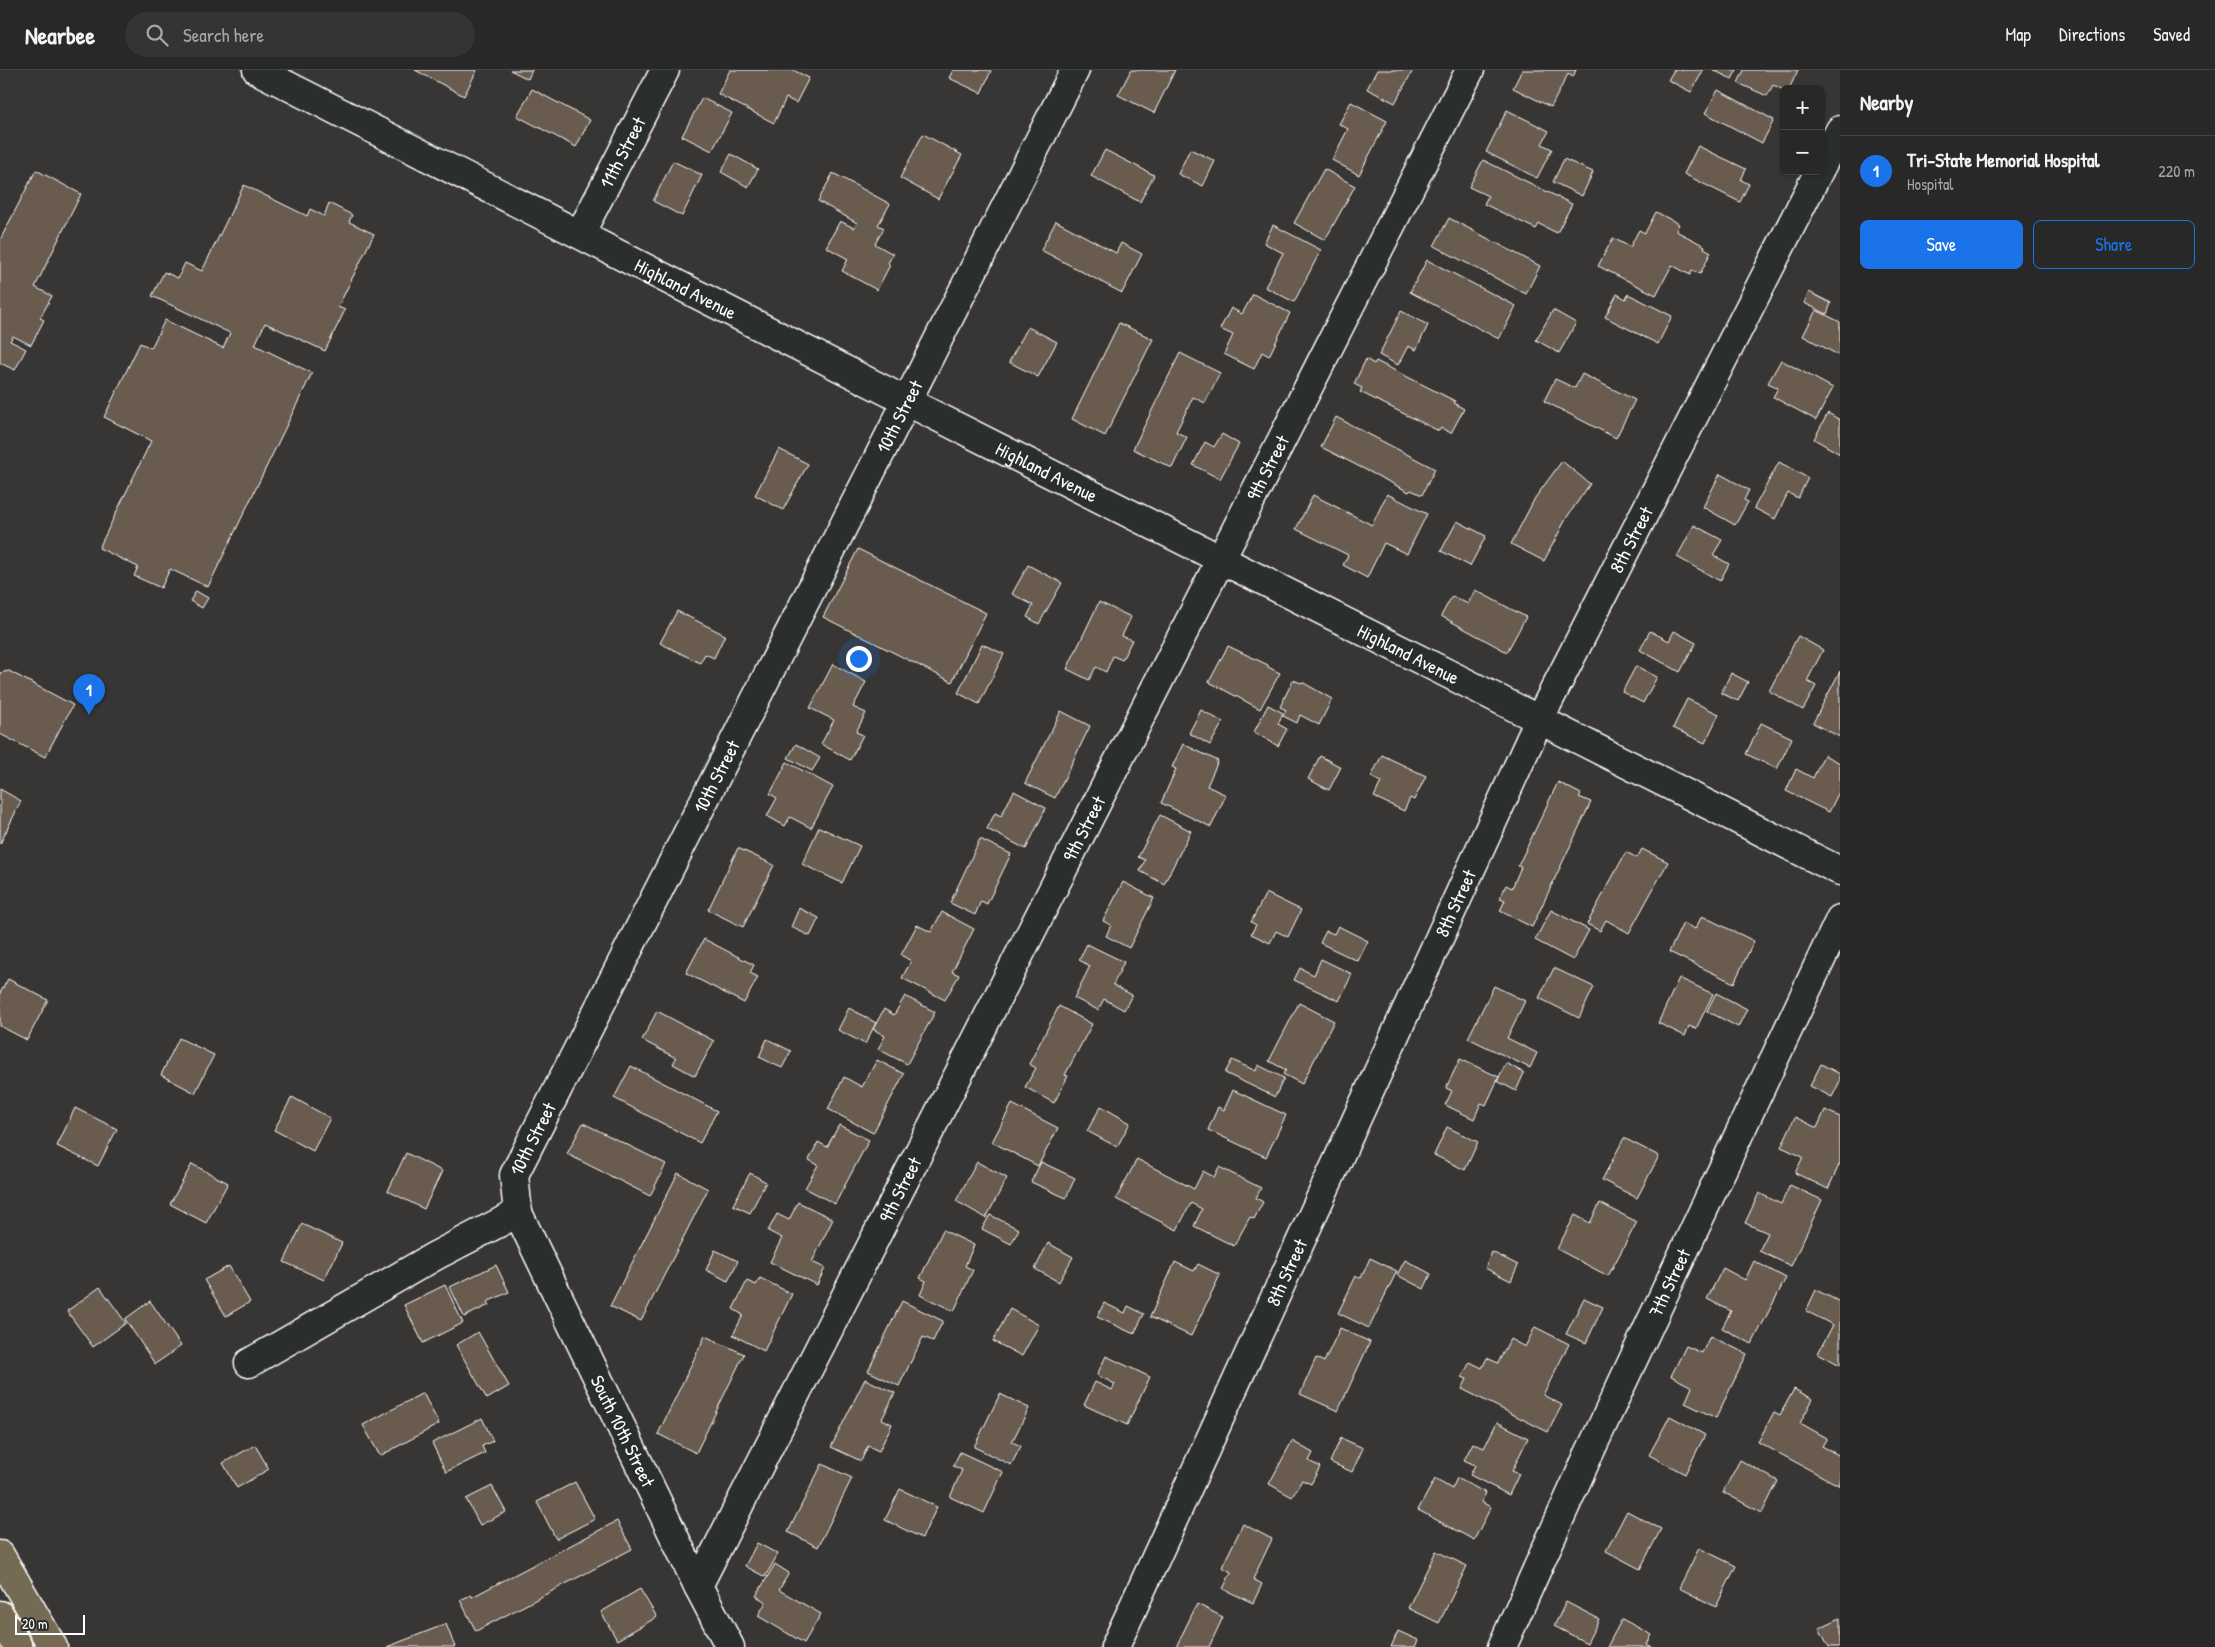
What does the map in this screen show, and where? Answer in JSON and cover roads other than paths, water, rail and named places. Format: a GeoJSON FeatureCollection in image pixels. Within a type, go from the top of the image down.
{"type":"FeatureCollection","features":[{"type":"Feature","properties":{"kind":"main road"},"geometry":{"type":"LineString","coordinates":[[0,1554],[53,1647]]}},
{"type":"Feature","properties":{"kind":"main road"},"geometry":{"type":"LineString","coordinates":[[0,1615],[18,1647]]}},
{"type":"Feature","properties":{"kind":"street","name":"Highland Avenue"},"geometry":{"type":"LineString","coordinates":[[257,70],[908,402],[1840,870]]}},
{"type":"Feature","properties":{"kind":"street","name":"11th Street"},"geometry":{"type":"LineString","coordinates":[[580,234],[666,70]]}},
{"type":"Feature","properties":{"kind":"street","name":"10th Street"},"geometry":{"type":"LineString","coordinates":[[518,1213],[514,1175],[1075,70]]}},
{"type":"Feature","properties":{"kind":"street","name":"9th Street"},"geometry":{"type":"LineString","coordinates":[[698,1586],[1470,70]]}},
{"type":"Feature","properties":{"kind":"street"},"geometry":{"type":"LineString","coordinates":[[1825,159],[1840,130]]}},
{"type":"Feature","properties":{"kind":"street","name":"8th Street"},"geometry":{"type":"LineString","coordinates":[[1115,1647],[1540,718],[1817,175]]}},
{"type":"Feature","properties":{"kind":"street","name":"7th Street"},"geometry":{"type":"LineString","coordinates":[[1502,1647],[1587,1458],[1840,919]]}},
{"type":"Feature","properties":{"kind":"street"},"geometry":{"type":"LineString","coordinates":[[248,1363],[435,1256],[518,1213]]}},
{"type":"Feature","properties":{"kind":"street","name":"South 10th Street"},"geometry":{"type":"LineString","coordinates":[[518,1213],[698,1586],[730,1647]]}},
{"type":"Feature","properties":{"kind":"place","name":"Tri-State Memorial Hospital"},"geometry":{"type":"Point","coordinates":[89,715]}}]}
